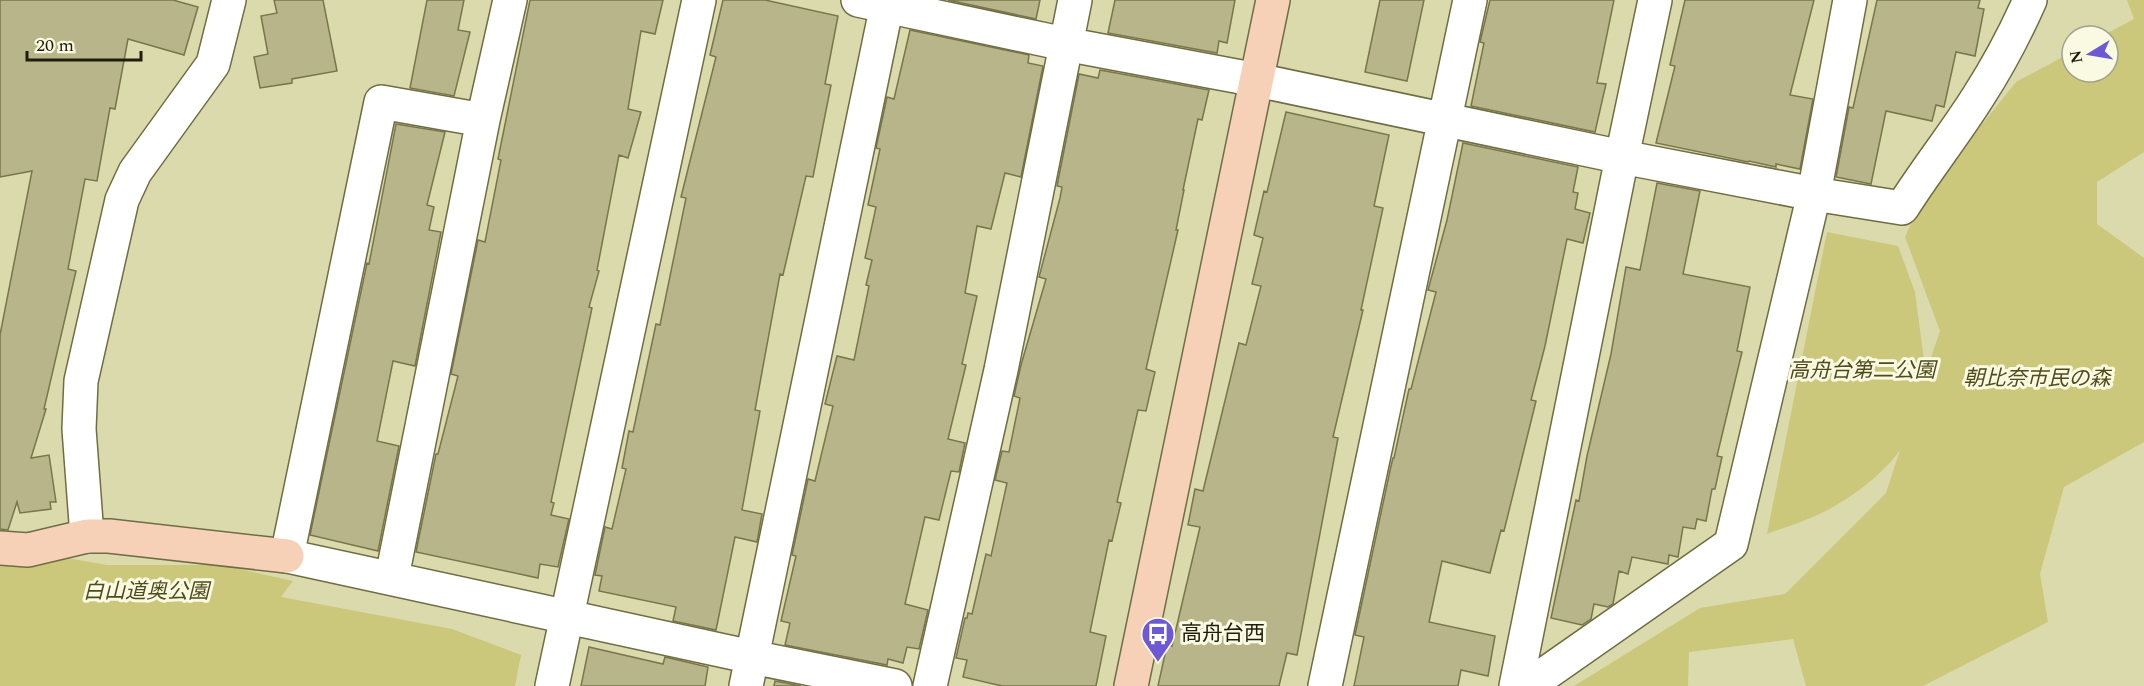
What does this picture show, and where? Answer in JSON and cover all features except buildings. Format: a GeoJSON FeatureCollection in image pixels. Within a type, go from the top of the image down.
{"type":"FeatureCollection","features":[{"type":"Feature","properties":{"kind":"street"},"geometry":{"type":"LineString","coordinates":[[87,536],[79,429],[81,381],[122,200],[135,172],[213,64],[230,0]]}},
{"type":"Feature","properties":{"kind":"street"},"geometry":{"type":"LineString","coordinates":[[392,578],[483,120],[510,0]]}},
{"type":"Feature","properties":{"kind":"street"},"geometry":{"type":"LineString","coordinates":[[552,686],[699,0]]}},
{"type":"Feature","properties":{"kind":"street"},"geometry":{"type":"LineString","coordinates":[[930,686],[1001,370],[1075,0]]}},
{"type":"Feature","properties":{"kind":"street"},"geometry":{"type":"LineString","coordinates":[[1131,686],[1273,0]]}},
{"type":"Feature","properties":{"kind":"street"},"geometry":{"type":"LineString","coordinates":[[1325,686],[1470,0]]}},
{"type":"Feature","properties":{"kind":"street"},"geometry":{"type":"LineString","coordinates":[[1516,686],[1655,0]]}},
{"type":"Feature","properties":{"kind":"street"},"geometry":{"type":"LineString","coordinates":[[1528,686],[1731,544],[1814,194],[1850,0]]}},
{"type":"Feature","properties":{"kind":"street"},"geometry":{"type":"LineString","coordinates":[[749,672],[878,2],[1065,44],[1257,80],[1622,157],[1814,194],[1902,208],[1925,171],[1978,98],[2015,34],[2030,0]]}},
{"type":"Feature","properties":{"kind":"street"},"geometry":{"type":"LineString","coordinates":[[287,556],[381,102],[483,120]]}},
{"type":"Feature","properties":{"kind":"street"},"geometry":{"type":"LineString","coordinates":[[0,548],[28,550],[87,536],[109,536],[287,556],[567,616],[749,672],[895,686]]}},
{"type":"Feature","properties":{"kind":"green space","name":"朝比奈市民の森"},"geometry":{"type":"Polygon","coordinates":[[[2127,0],[2144,0],[2144,152],[2097,182],[2097,224],[2144,258],[2144,442],[2064,487],[2040,574],[2048,622],[1923,686],[1806,686],[1793,639],[1689,652],[1688,686],[1574,686],[1700,608],[1785,594],[1886,493],[1900,450],[1873,479],[1838,504],[1809,519],[1767,534],[1827,232],[1898,246],[1915,292],[1925,368],[1923,381],[1940,331],[1905,237],[1921,200],[2016,82],[2060,58],[2060,84],[2120,84],[2120,26],[2134,19],[2127,0]]]}},
{"type":"Feature","properties":{"kind":"green space","name":"白山道奥公園"},"geometry":{"type":"Polygon","coordinates":[[[0,552],[62,557],[107,565],[222,565],[293,581],[281,597],[452,629],[521,655],[515,686],[0,686],[0,552]]]}},
{"type":"Feature","properties":{"kind":"place","name":"高舟台西"},"geometry":{"type":"Point","coordinates":[1158,663]}},
{"type":"Feature","properties":{"kind":"park label","name":"高舟台第二公園"},"geometry":{"type":"Point","coordinates":[1862,371]}}]}
